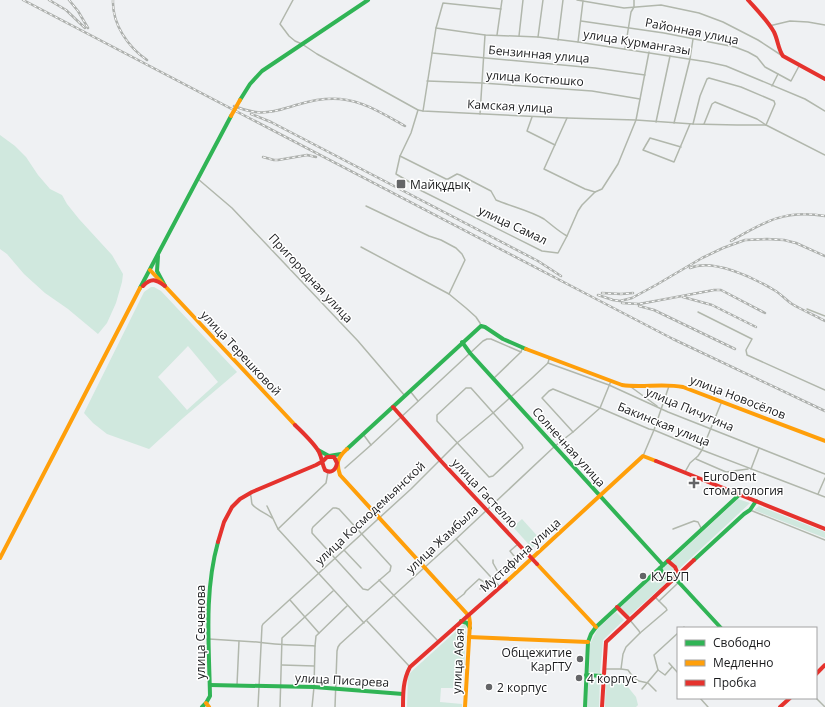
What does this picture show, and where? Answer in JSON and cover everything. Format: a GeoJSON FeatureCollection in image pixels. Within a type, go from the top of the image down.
{"type":"FeatureCollection","features":[{"type":"Feature","properties":{"kind":"main road"},"geometry":{"type":"LineString","coordinates":[[0,558],[158,254],[240,100],[254,77],[368,0]]}},
{"type":"Feature","properties":{"kind":"main road"},"geometry":{"type":"LineString","coordinates":[[748,0],[775,34],[779,50],[783,56],[825,79]]}},
{"type":"Feature","properties":{"kind":"main road"},"geometry":{"type":"LineString","coordinates":[[158,254],[157,271],[165,286]]}},
{"type":"Feature","properties":{"kind":"main road","name":"улица Терешковой"},"geometry":{"type":"LineString","coordinates":[[150,270],[318,450],[334,457],[340,474],[469,616]]}},
{"type":"Feature","properties":{"kind":"main road"},"geometry":{"type":"LineString","coordinates":[[140,290],[146,282],[150,280],[155,280],[165,286]]}},
{"type":"Feature","properties":{"kind":"main road"},"geometry":{"type":"LineString","coordinates":[[330,472],[335,469],[341,454],[481,326],[485,327],[504,342],[548,361]]}},
{"type":"Feature","properties":{"kind":"main road","name":"Солнечная улица"},"geometry":{"type":"LineString","coordinates":[[462,342],[493,379],[663,565]]}},
{"type":"Feature","properties":{"kind":"main road","name":"улица Новосёлов"},"geometry":{"type":"LineString","coordinates":[[548,361],[610,383],[630,387],[669,385],[683,387],[825,441]]}},
{"type":"Feature","properties":{"kind":"main road","name":"улица Гастелло"},"geometry":{"type":"LineString","coordinates":[[392,407],[596,627]]}},
{"type":"Feature","properties":{"kind":"main road","name":"улица Терешковой"},"geometry":{"type":"LineString","coordinates":[[318,450],[323,461],[323,467]]}},
{"type":"Feature","properties":{"kind":"main road"},"geometry":{"type":"LineString","coordinates":[[323,461],[329,456],[341,454]]}},
{"type":"Feature","properties":{"kind":"main road"},"geometry":{"type":"LineString","coordinates":[[643,456],[825,529]]}},
{"type":"Feature","properties":{"kind":"main road","name":"Мустафина улица"},"geometry":{"type":"LineString","coordinates":[[403,694],[406,675],[410,668],[532,559],[634,462],[643,456]]}},
{"type":"Feature","properties":{"kind":"main road","name":"улица Сеченова"},"geometry":{"type":"LineString","coordinates":[[202,707],[207,705],[210,696],[208,610],[210,582],[214,557],[224,522],[232,507],[240,499],[323,461]]}},
{"type":"Feature","properties":{"kind":"main road"},"geometry":{"type":"LineString","coordinates":[[316,465],[323,467],[326,471],[340,474]]}},
{"type":"Feature","properties":{"kind":"main road"},"geometry":{"type":"LineString","coordinates":[[585,707],[588,642],[596,627],[739,495]]}},
{"type":"Feature","properties":{"kind":"main road"},"geometry":{"type":"LineString","coordinates":[[602,707],[606,642],[678,574],[750,510],[756,502]]}},
{"type":"Feature","properties":{"kind":"main road"},"geometry":{"type":"LineString","coordinates":[[668,561],[675,567],[678,574]]}},
{"type":"Feature","properties":{"kind":"main road"},"geometry":{"type":"LineString","coordinates":[[660,568],[664,576],[679,583],[720,627]]}},
{"type":"Feature","properties":{"kind":"main road"},"geometry":{"type":"LineString","coordinates":[[617,607],[629,619]]}},
{"type":"Feature","properties":{"kind":"main road","name":"улица Абая"},"geometry":{"type":"LineString","coordinates":[[466,707],[470,628],[469,616]]}},
{"type":"Feature","properties":{"kind":"main road"},"geometry":{"type":"LineString","coordinates":[[461,621],[467,623],[470,628]]}},
{"type":"Feature","properties":{"kind":"main road"},"geometry":{"type":"LineString","coordinates":[[469,638],[588,642]]}},
{"type":"Feature","properties":{"kind":"main road"},"geometry":{"type":"LineString","coordinates":[[817,673],[825,665]]}},
{"type":"Feature","properties":{"kind":"main road"},"geometry":{"type":"LineString","coordinates":[[586,675],[603,676]]}},
{"type":"Feature","properties":{"kind":"main road","name":"улица Писарева"},"geometry":{"type":"LineString","coordinates":[[210,685],[314,687],[403,694]]}},
{"type":"Feature","properties":{"kind":"main road"},"geometry":{"type":"LineString","coordinates":[[403,694],[403,707]]}},
{"type":"Feature","properties":{"kind":"main road"},"geometry":{"type":"LineString","coordinates":[[782,706],[787,699]]}},
{"type":"Feature","properties":{"kind":"street","name":"Камская улица"},"geometry":{"type":"LineString","coordinates":[[293,0],[280,24],[289,36],[317,54],[418,110],[532,117],[636,120],[690,124],[766,125]]}},
{"type":"Feature","properties":{"kind":"street"},"geometry":{"type":"LineString","coordinates":[[497,35],[502,0]]}},
{"type":"Feature","properties":{"kind":"street"},"geometry":{"type":"LineString","coordinates":[[519,36],[523,0]]}},
{"type":"Feature","properties":{"kind":"street"},"geometry":{"type":"LineString","coordinates":[[538,37],[543,0]]}},
{"type":"Feature","properties":{"kind":"street"},"geometry":{"type":"LineString","coordinates":[[558,40],[563,0]]}},
{"type":"Feature","properties":{"kind":"street"},"geometry":{"type":"LineString","coordinates":[[577,0],[624,8],[661,5],[699,13],[723,22],[758,40],[783,56]]}},
{"type":"Feature","properties":{"kind":"street"},"geometry":{"type":"LineString","coordinates":[[625,48],[631,12],[634,7],[634,0]]}},
{"type":"Feature","properties":{"kind":"street"},"geometry":{"type":"LineString","coordinates":[[578,42],[584,1]]}},
{"type":"Feature","properties":{"kind":"street"},"geometry":{"type":"LineString","coordinates":[[423,111],[436,28],[443,3],[501,9]]}},
{"type":"Feature","properties":{"kind":"street","name":"Районная улица"},"geometry":{"type":"LineString","coordinates":[[581,21],[629,27],[736,47],[757,57],[765,67],[791,81],[799,65]]}},
{"type":"Feature","properties":{"kind":"street"},"geometry":{"type":"LineString","coordinates":[[769,26],[790,21],[825,25]]}},
{"type":"Feature","properties":{"kind":"street","name":"улица Курмангазы"},"geometry":{"type":"LineString","coordinates":[[436,28],[485,34],[538,37],[625,48],[708,62],[726,66],[805,100],[825,111]]}},
{"type":"Feature","properties":{"kind":"street"},"geometry":{"type":"LineString","coordinates":[[480,114],[485,34]]}},
{"type":"Feature","properties":{"kind":"street"},"geometry":{"type":"LineString","coordinates":[[674,123],[690,59],[693,38]]}},
{"type":"Feature","properties":{"kind":"street"},"geometry":{"type":"LineString","coordinates":[[567,236],[578,212],[595,192],[602,189],[618,164],[636,120],[649,52]]}},
{"type":"Feature","properties":{"kind":"street","name":"Бензинная улица"},"geometry":{"type":"LineString","coordinates":[[432,53],[595,68],[645,75]]}},
{"type":"Feature","properties":{"kind":"street"},"geometry":{"type":"LineString","coordinates":[[656,122],[670,56]]}},
{"type":"Feature","properties":{"kind":"street"},"geometry":{"type":"LineString","coordinates":[[772,86],[778,74]]}},
{"type":"Feature","properties":{"kind":"street"},"geometry":{"type":"LineString","coordinates":[[693,124],[700,96],[707,80],[710,78],[741,87],[774,101],[775,104],[766,125]]}},
{"type":"Feature","properties":{"kind":"street","name":"улица Костюшко"},"geometry":{"type":"LineString","coordinates":[[427,81],[482,83],[592,91],[640,99]]}},
{"type":"Feature","properties":{"kind":"street"},"geometry":{"type":"LineString","coordinates":[[704,124],[712,104],[715,102],[757,119],[825,155]]}},
{"type":"Feature","properties":{"kind":"street"},"geometry":{"type":"LineString","coordinates":[[400,156],[411,133],[418,110]]}},
{"type":"Feature","properties":{"kind":"street"},"geometry":{"type":"LineString","coordinates":[[532,117],[527,131],[555,145]]}},
{"type":"Feature","properties":{"kind":"street"},"geometry":{"type":"LineString","coordinates":[[567,118],[544,169],[585,189],[595,192]]}},
{"type":"Feature","properties":{"kind":"street"},"geometry":{"type":"LineString","coordinates":[[681,147],[650,138],[643,150],[674,162],[681,147],[690,124]]}},
{"type":"Feature","properties":{"kind":"street","name":"улица Самал"},"geometry":{"type":"LineString","coordinates":[[400,156],[446,179],[457,174],[460,175],[491,191],[496,200],[543,219],[567,236],[558,253],[542,251],[418,189],[396,174],[400,156]]}},
{"type":"Feature","properties":{"kind":"street","name":"Пригородная улица"},"geometry":{"type":"LineString","coordinates":[[198,179],[242,218],[358,341],[405,396]]}},
{"type":"Feature","properties":{"kind":"street"},"geometry":{"type":"LineString","coordinates":[[366,206],[429,236],[441,240],[456,248],[462,254],[465,260],[449,294]]}},
{"type":"Feature","properties":{"kind":"street"},"geometry":{"type":"LineString","coordinates":[[360,247],[449,294],[476,317],[481,326]]}},
{"type":"Feature","properties":{"kind":"street"},"geometry":{"type":"LineString","coordinates":[[808,309],[825,316]]}},
{"type":"Feature","properties":{"kind":"street"},"geometry":{"type":"LineString","coordinates":[[698,312],[752,339],[746,350],[747,355],[825,390]]}},
{"type":"Feature","properties":{"kind":"street"},"geometry":{"type":"LineString","coordinates":[[345,468],[483,340],[487,339],[504,342]]}},
{"type":"Feature","properties":{"kind":"street"},"geometry":{"type":"LineString","coordinates":[[493,379],[522,350]]}},
{"type":"Feature","properties":{"kind":"street","name":"улица Космодемьянской"},"geometry":{"type":"LineString","coordinates":[[258,707],[263,624],[548,361]]}},
{"type":"Feature","properties":{"kind":"street","name":"улица Жамбыла"},"geometry":{"type":"LineString","coordinates":[[335,707],[338,647],[340,644],[456,540],[555,446],[600,408],[610,383]]}},
{"type":"Feature","properties":{"kind":"street","name":"улица Пичугина"},"geometry":{"type":"LineString","coordinates":[[610,383],[661,408],[710,429],[825,474]]}},
{"type":"Feature","properties":{"kind":"street","name":"Мустафина улица"},"geometry":{"type":"LineString","coordinates":[[643,456],[654,430],[669,385]]}},
{"type":"Feature","properties":{"kind":"street"},"geometry":{"type":"LineString","coordinates":[[630,387],[661,408]]}},
{"type":"Feature","properties":{"kind":"street"},"geometry":{"type":"LineString","coordinates":[[466,388],[471,388],[493,413],[523,448],[493,476],[489,477],[437,421],[437,414],[466,388]]}},
{"type":"Feature","properties":{"kind":"street","name":"Бакинская улица"},"geometry":{"type":"LineString","coordinates":[[573,432],[542,398],[549,391],[553,389],[649,429],[825,497]]}},
{"type":"Feature","properties":{"kind":"street"},"geometry":{"type":"LineString","coordinates":[[410,391],[418,401]]}},
{"type":"Feature","properties":{"kind":"street"},"geometry":{"type":"LineString","coordinates":[[685,472],[690,462],[698,456],[702,450],[722,402]]}},
{"type":"Feature","properties":{"kind":"street"},"geometry":{"type":"LineString","coordinates":[[363,434],[371,445]]}},
{"type":"Feature","properties":{"kind":"street"},"geometry":{"type":"LineString","coordinates":[[695,459],[726,472],[750,469],[759,448]]}},
{"type":"Feature","properties":{"kind":"street"},"geometry":{"type":"LineString","coordinates":[[278,529],[326,483],[330,472]]}},
{"type":"Feature","properties":{"kind":"street"},"geometry":{"type":"LineString","coordinates":[[818,494],[825,478]]}},
{"type":"Feature","properties":{"kind":"street"},"geometry":{"type":"LineString","coordinates":[[250,494],[254,507],[273,519]]}},
{"type":"Feature","properties":{"kind":"street"},"geometry":{"type":"LineString","coordinates":[[267,506],[278,529],[364,623]]}},
{"type":"Feature","properties":{"kind":"street"},"geometry":{"type":"LineString","coordinates":[[333,508],[336,508],[339,509],[362,533],[391,566],[390,571],[370,589],[365,590],[312,534],[312,530],[313,527],[333,508]]}},
{"type":"Feature","properties":{"kind":"street"},"geometry":{"type":"LineString","coordinates":[[750,510],[825,540]]}},
{"type":"Feature","properties":{"kind":"street"},"geometry":{"type":"LineString","coordinates":[[673,529],[694,521],[698,522],[702,529]]}},
{"type":"Feature","properties":{"kind":"street"},"geometry":{"type":"LineString","coordinates":[[456,540],[500,587]]}},
{"type":"Feature","properties":{"kind":"street"},"geometry":{"type":"LineString","coordinates":[[480,589],[514,558],[510,551],[518,544]]}},
{"type":"Feature","properties":{"kind":"street"},"geometry":{"type":"LineString","coordinates":[[344,550],[361,568]]}},
{"type":"Feature","properties":{"kind":"street"},"geometry":{"type":"LineString","coordinates":[[493,560],[498,572]]}},
{"type":"Feature","properties":{"kind":"street"},"geometry":{"type":"LineString","coordinates":[[455,601],[479,579],[486,583]]}},
{"type":"Feature","properties":{"kind":"street"},"geometry":{"type":"LineString","coordinates":[[380,580],[438,642]]}},
{"type":"Feature","properties":{"kind":"street"},"geometry":{"type":"LineString","coordinates":[[659,601],[679,583]]}},
{"type":"Feature","properties":{"kind":"street","name":"улица Писарева"},"geometry":{"type":"LineString","coordinates":[[280,707],[282,638],[334,591]]}},
{"type":"Feature","properties":{"kind":"street"},"geometry":{"type":"LineString","coordinates":[[621,669],[623,654],[626,648],[640,633],[666,610],[666,608],[654,596]]}},
{"type":"Feature","properties":{"kind":"street"},"geometry":{"type":"LineString","coordinates":[[290,600],[319,633]]}},
{"type":"Feature","properties":{"kind":"street"},"geometry":{"type":"LineString","coordinates":[[312,707],[316,636],[348,606]]}},
{"type":"Feature","properties":{"kind":"street"},"geometry":{"type":"LineString","coordinates":[[629,619],[640,633]]}},
{"type":"Feature","properties":{"kind":"street"},"geometry":{"type":"LineString","coordinates":[[367,621],[410,668]]}},
{"type":"Feature","properties":{"kind":"street"},"geometry":{"type":"LineString","coordinates":[[672,667],[665,675],[658,670],[654,655],[677,634]]}},
{"type":"Feature","properties":{"kind":"street"},"geometry":{"type":"LineString","coordinates":[[209,639],[315,646]]}},
{"type":"Feature","properties":{"kind":"street"},"geometry":{"type":"LineString","coordinates":[[237,686],[239,641]]}},
{"type":"Feature","properties":{"kind":"street"},"geometry":{"type":"LineString","coordinates":[[669,663],[677,673]]}},
{"type":"Feature","properties":{"kind":"street","name":"улица Писарева"},"geometry":{"type":"LineString","coordinates":[[281,665],[314,666]]}},
{"type":"Feature","properties":{"kind":"street"},"geometry":{"type":"LineString","coordinates":[[604,669],[628,670],[639,682],[648,683],[656,691]]}},
{"type":"Feature","properties":{"kind":"street"},"geometry":{"type":"LineString","coordinates":[[642,689],[658,670]]}},
{"type":"Feature","properties":{"kind":"street"},"geometry":{"type":"LineString","coordinates":[[701,699],[708,707]]}},
{"type":"Feature","properties":{"kind":"street"},"geometry":{"type":"LineString","coordinates":[[817,699],[824,707]]}},
{"type":"Feature","properties":{"kind":"green space"},"geometry":{"type":"Polygon","coordinates":[[[0,135],[15,146],[26,157],[50,189],[62,195],[79,219],[112,255],[123,274],[116,303],[107,323],[98,334],[68,309],[45,293],[24,274],[7,254],[0,249],[0,135]]]}},
{"type":"Feature","properties":{"kind":"green space"},"geometry":{"type":"Polygon","coordinates":[[[151,287],[161,291],[237,372],[149,449],[107,434],[93,423],[84,413],[144,292],[151,287]],[[188,346],[158,377],[187,410],[218,382],[188,346]]]}},
{"type":"Feature","properties":{"kind":"green space"},"geometry":{"type":"Polygon","coordinates":[[[738,499],[750,503],[679,569],[671,561],[738,499]]]}},
{"type":"Feature","properties":{"kind":"green space"},"geometry":{"type":"Polygon","coordinates":[[[759,506],[825,532],[825,538],[754,510],[759,506]]]}},
{"type":"Feature","properties":{"kind":"green space"},"geometry":{"type":"Polygon","coordinates":[[[522,519],[541,540],[532,548],[513,527],[522,519]]]}},
{"type":"Feature","properties":{"kind":"green space"},"geometry":{"type":"Polygon","coordinates":[[[668,563],[676,572],[669,578],[661,569],[668,563]]]}},
{"type":"Feature","properties":{"kind":"green space"},"geometry":{"type":"Polygon","coordinates":[[[657,573],[666,583],[628,617],[620,608],[657,573]]]}},
{"type":"Feature","properties":{"kind":"green space"},"geometry":{"type":"Polygon","coordinates":[[[616,612],[624,620],[603,640],[600,673],[589,672],[590,644],[598,628],[616,612]]]}},
{"type":"Feature","properties":{"kind":"green space"},"geometry":{"type":"Polygon","coordinates":[[[464,624],[466,625],[464,671],[456,670],[455,688],[441,688],[440,702],[462,704],[462,707],[407,707],[408,676],[464,624]]]}},
{"type":"Feature","properties":{"kind":"green space"},"geometry":{"type":"Polygon","coordinates":[[[588,677],[600,678],[599,707],[587,707],[588,677]]]}},
{"type":"Feature","properties":{"kind":"green space"},"geometry":{"type":"Polygon","coordinates":[[[606,677],[617,677],[623,681],[636,697],[638,705],[636,707],[605,707],[606,677]]]}},
{"type":"Feature","properties":{"kind":"railway"},"geometry":{"type":"LineString","coordinates":[[23,0],[673,339],[825,411]]}},
{"type":"Feature","properties":{"kind":"railway"},"geometry":{"type":"LineString","coordinates":[[49,0],[66,10],[85,28]]}},
{"type":"Feature","properties":{"kind":"railway"},"geometry":{"type":"LineString","coordinates":[[69,0],[78,11],[88,28]]}},
{"type":"Feature","properties":{"kind":"railway"},"geometry":{"type":"LineString","coordinates":[[113,0],[115,18],[122,34],[134,49],[147,60]]}},
{"type":"Feature","properties":{"kind":"railway"},"geometry":{"type":"LineString","coordinates":[[234,106],[252,112],[267,112],[315,100],[349,100],[382,113],[405,126]]}},
{"type":"Feature","properties":{"kind":"railway"},"geometry":{"type":"LineString","coordinates":[[251,114],[271,122],[538,261],[561,276]]}},
{"type":"Feature","properties":{"kind":"railway"},"geometry":{"type":"LineString","coordinates":[[263,157],[274,160],[307,155],[316,157]]}},
{"type":"Feature","properties":{"kind":"railway"},"geometry":{"type":"LineString","coordinates":[[731,241],[754,228],[786,216],[798,214],[825,216]]}},
{"type":"Feature","properties":{"kind":"railway"},"geometry":{"type":"LineString","coordinates":[[598,295],[620,301],[632,298],[702,258],[745,240],[784,240],[796,243],[825,256]]}},
{"type":"Feature","properties":{"kind":"railway"},"geometry":{"type":"LineString","coordinates":[[690,268],[699,266],[721,267],[745,275],[779,293],[792,304],[825,321]]}},
{"type":"Feature","properties":{"kind":"railway"},"geometry":{"type":"LineString","coordinates":[[622,303],[639,304],[721,290],[765,313]]}},
{"type":"Feature","properties":{"kind":"railway"},"geometry":{"type":"LineString","coordinates":[[602,293],[633,293]]}},
{"type":"Feature","properties":{"kind":"railway"},"geometry":{"type":"LineString","coordinates":[[683,297],[712,305],[756,327]]}},
{"type":"Feature","properties":{"kind":"railway"},"geometry":{"type":"LineString","coordinates":[[639,306],[654,310],[735,349]]}},
{"type":"Feature","properties":{"kind":"traffic: fast"},"geometry":{"type":"LineString","coordinates":[[240,100],[250,84],[262,71],[368,0]]}},
{"type":"Feature","properties":{"kind":"traffic: fast"},"geometry":{"type":"LineString","coordinates":[[140,288],[231,116]]}},
{"type":"Feature","properties":{"kind":"traffic: fast"},"geometry":{"type":"LineString","coordinates":[[158,256],[157,271],[165,286]]}},
{"type":"Feature","properties":{"kind":"traffic: fast"},"geometry":{"type":"LineString","coordinates":[[347,449],[481,326],[503,339],[526,349]]}},
{"type":"Feature","properties":{"kind":"traffic: fast"},"geometry":{"type":"LineString","coordinates":[[462,342],[470,353],[663,565]]}},
{"type":"Feature","properties":{"kind":"traffic: fast"},"geometry":{"type":"LineString","coordinates":[[318,450],[329,456],[341,454]]}},
{"type":"Feature","properties":{"kind":"traffic: fast"},"geometry":{"type":"LineString","coordinates":[[585,707],[588,642],[596,627],[739,495]]}},
{"type":"Feature","properties":{"kind":"traffic: fast"},"geometry":{"type":"LineString","coordinates":[[694,560],[750,510],[756,501]]}},
{"type":"Feature","properties":{"kind":"traffic: fast"},"geometry":{"type":"LineString","coordinates":[[202,707],[210,696],[208,618],[211,580],[218,542]]}},
{"type":"Feature","properties":{"kind":"traffic: fast"},"geometry":{"type":"LineString","coordinates":[[660,568],[664,576],[671,581]]}},
{"type":"Feature","properties":{"kind":"traffic: fast"},"geometry":{"type":"LineString","coordinates":[[674,577],[720,627]]}},
{"type":"Feature","properties":{"kind":"traffic: fast"},"geometry":{"type":"LineString","coordinates":[[461,621],[467,623],[470,628]]}},
{"type":"Feature","properties":{"kind":"traffic: fast"},"geometry":{"type":"LineString","coordinates":[[586,675],[603,676]]}},
{"type":"Feature","properties":{"kind":"traffic: fast"},"geometry":{"type":"LineString","coordinates":[[210,685],[314,687],[403,694]]}},
{"type":"Feature","properties":{"kind":"traffic: slow"},"geometry":{"type":"LineString","coordinates":[[231,116],[240,100]]}},
{"type":"Feature","properties":{"kind":"traffic: slow"},"geometry":{"type":"LineString","coordinates":[[150,270],[295,425]]}},
{"type":"Feature","properties":{"kind":"traffic: slow"},"geometry":{"type":"LineString","coordinates":[[0,558],[140,288]]}},
{"type":"Feature","properties":{"kind":"traffic: slow"},"geometry":{"type":"LineString","coordinates":[[526,349],[622,385],[668,385],[683,387],[825,441]]}},
{"type":"Feature","properties":{"kind":"traffic: slow"},"geometry":{"type":"LineString","coordinates":[[347,449],[338,461],[340,475],[469,616],[470,623],[465,707]]}},
{"type":"Feature","properties":{"kind":"traffic: slow"},"geometry":{"type":"LineString","coordinates":[[506,582],[643,456],[656,461]]}},
{"type":"Feature","properties":{"kind":"traffic: slow"},"geometry":{"type":"LineString","coordinates":[[537,564],[596,627]]}},
{"type":"Feature","properties":{"kind":"traffic: slow"},"geometry":{"type":"LineString","coordinates":[[469,637],[588,642]]}},
{"type":"Feature","properties":{"kind":"traffic: slow"},"geometry":{"type":"LineString","coordinates":[[206,703],[209,707]]}},
{"type":"Feature","properties":{"kind":"traffic: jam"},"geometry":{"type":"LineString","coordinates":[[748,0],[765,19],[774,32],[783,56],[825,79]]}},
{"type":"Feature","properties":{"kind":"traffic: jam"},"geometry":{"type":"LineString","coordinates":[[143,286],[152,280],[165,286]]}},
{"type":"Feature","properties":{"kind":"traffic: jam"},"geometry":{"type":"LineString","coordinates":[[393,407],[537,564]]}},
{"type":"Feature","properties":{"kind":"traffic: jam"},"geometry":{"type":"LineString","coordinates":[[218,542],[224,522],[232,507],[240,499],[252,492],[316,465],[323,461],[327,457],[334,457],[337,463],[336,468],[329,472],[325,470],[323,466],[323,463],[322,461],[321,459],[320,454],[317,449],[295,425]]}},
{"type":"Feature","properties":{"kind":"traffic: jam"},"geometry":{"type":"LineString","coordinates":[[656,461],[825,529]]}},
{"type":"Feature","properties":{"kind":"traffic: jam"},"geometry":{"type":"LineString","coordinates":[[602,707],[606,642],[694,560]]}},
{"type":"Feature","properties":{"kind":"traffic: jam"},"geometry":{"type":"LineString","coordinates":[[668,561],[675,567],[678,574]]}},
{"type":"Feature","properties":{"kind":"traffic: jam"},"geometry":{"type":"LineString","coordinates":[[403,707],[403,692],[410,667],[506,582]]}},
{"type":"Feature","properties":{"kind":"traffic: jam"},"geometry":{"type":"LineString","coordinates":[[617,607],[629,619]]}},
{"type":"Feature","properties":{"kind":"traffic: jam"},"geometry":{"type":"LineString","coordinates":[[817,673],[825,665]]}},
{"type":"Feature","properties":{"kind":"traffic: jam"},"geometry":{"type":"LineString","coordinates":[[780,707],[789,699]]}},
{"type":"Feature","properties":{"kind":"place","name":"Майқұдық"},"geometry":{"type":"Point","coordinates":[401,184]}},
{"type":"Feature","properties":{"kind":"place","name":"EuroDent стоматология"},"geometry":{"type":"Point","coordinates":[694,483]}},
{"type":"Feature","properties":{"kind":"place","name":"КУБУП"},"geometry":{"type":"Point","coordinates":[643,576]}},
{"type":"Feature","properties":{"kind":"place","name":"Общежитие КарГТУ"},"geometry":{"type":"Point","coordinates":[580,659]}},
{"type":"Feature","properties":{"kind":"place","name":"4 корпус"},"geometry":{"type":"Point","coordinates":[579,678]}},
{"type":"Feature","properties":{"kind":"place","name":"2 корпус"},"geometry":{"type":"Point","coordinates":[489,687]}}]}
